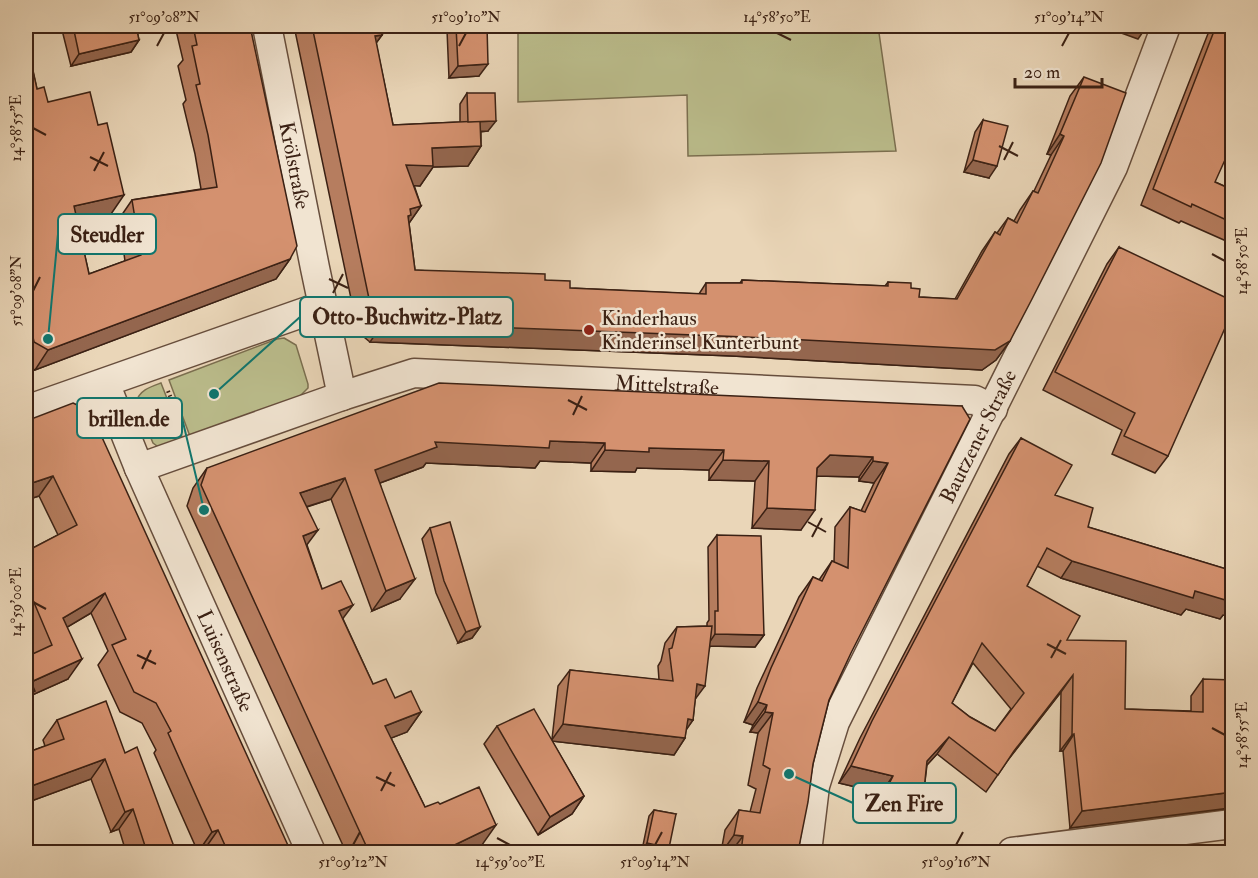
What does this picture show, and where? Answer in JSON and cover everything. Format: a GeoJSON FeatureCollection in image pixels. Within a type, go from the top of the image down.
{"type":"FeatureCollection","features":[{"type":"Feature","properties":{"kind":"street","name":"Krölstraße"},"geometry":{"type":"LineString","coordinates":[[267,26],[342,396]]}},
{"type":"Feature","properties":{"kind":"street","name":"Bautzener Straße"},"geometry":{"type":"LineString","coordinates":[[807,852],[815,786],[836,722],[1113,167],[1166,26]]}},
{"type":"Feature","properties":{"kind":"street"},"geometry":{"type":"LineString","coordinates":[[26,410],[322,306]]}},
{"type":"Feature","properties":{"kind":"street","name":"Mittelstraße"},"geometry":{"type":"LineString","coordinates":[[139,468],[414,373],[975,400],[993,409]]}},
{"type":"Feature","properties":{"kind":"street","name":"Luisenstraße"},"geometry":{"type":"LineString","coordinates":[[105,383],[139,468],[311,852]]}},
{"type":"Feature","properties":{"kind":"street"},"geometry":{"type":"LineString","coordinates":[[1012,852],[1233,824]]}},
{"type":"Feature","properties":{"kind":"path"},"geometry":{"type":"LineString","coordinates":[[159,365],[191,450]]}},
{"type":"Feature","properties":{"kind":"green space"},"geometry":{"type":"Polygon","coordinates":[[[518,26],[878,26],[896,151],[688,156],[687,95],[518,102],[518,26]]]}},
{"type":"Feature","properties":{"kind":"green space"},"geometry":{"type":"Polygon","coordinates":[[[284,338],[296,345],[308,388],[299,397],[191,439],[169,380],[284,338]]]}},
{"type":"Feature","properties":{"kind":"green space"},"geometry":{"type":"Polygon","coordinates":[[[161,383],[184,442],[161,449],[153,443],[136,402],[143,392],[161,383]]]}},
{"type":"Feature","properties":{"kind":"building"},"geometry":{"type":"Polygon","coordinates":[[[26,26],[34,26],[34,30],[26,32],[26,26]]]}},
{"type":"Feature","properties":{"kind":"building"},"geometry":{"type":"Polygon","coordinates":[[[73,26],[136,26],[139,40],[79,54],[73,26]]]}},
{"type":"Feature","properties":{"kind":"building"},"geometry":{"type":"Polygon","coordinates":[[[193,26],[250,26],[297,246],[290,259],[48,350],[34,342],[26,303],[26,38],[37,89],[44,87],[48,102],[90,92],[98,125],[107,123],[124,195],[74,206],[89,274],[141,255],[132,200],[217,187],[196,85],[200,84],[192,46],[197,45],[193,26]]]}},
{"type":"Feature","properties":{"kind":"building"},"geometry":{"type":"Polygon","coordinates":[[[312,26],[380,26],[382,35],[375,36],[393,125],[480,121],[481,146],[432,148],[433,166],[406,165],[421,206],[410,209],[411,215],[408,216],[415,270],[545,274],[545,280],[570,281],[570,288],[706,294],[706,283],[742,283],[742,280],[888,286],[888,282],[911,283],[911,288],[920,289],[919,297],[957,299],[995,232],[1000,235],[1008,218],[1017,223],[1033,191],[1038,193],[1064,136],[1060,134],[1084,77],[1126,93],[1101,163],[1032,299],[1010,341],[995,350],[746,337],[383,323],[372,313],[312,26]]]}},
{"type":"Feature","properties":{"kind":"building"},"geometry":{"type":"Polygon","coordinates":[[[456,26],[487,26],[488,64],[458,66],[456,26]]]}},
{"type":"Feature","properties":{"kind":"building"},"geometry":{"type":"Polygon","coordinates":[[[1216,26],[1233,26],[1233,142],[1215,182],[1233,190],[1233,223],[1153,189],[1216,26]]]}},
{"type":"Feature","properties":{"kind":"building"},"geometry":{"type":"Polygon","coordinates":[[[467,93],[495,93],[496,121],[468,122],[467,93]]]}},
{"type":"Feature","properties":{"kind":"building"},"geometry":{"type":"Polygon","coordinates":[[[983,120],[1008,126],[997,166],[973,160],[983,120]]]}},
{"type":"Feature","properties":{"kind":"building"},"geometry":{"type":"Polygon","coordinates":[[[1119,247],[1233,301],[1233,310],[1168,456],[1124,436],[1135,413],[1055,372],[1119,247]]]}},
{"type":"Feature","properties":{"kind":"building"},"geometry":{"type":"Polygon","coordinates":[[[439,383],[962,406],[970,419],[829,700],[813,764],[798,852],[741,852],[743,836],[734,835],[739,810],[760,813],[770,769],[763,765],[773,713],[765,712],[767,705],[758,702],[813,577],[822,581],[832,561],[848,568],[850,507],[865,512],[888,463],[873,461],[873,457],[830,455],[817,468],[815,510],[767,508],[769,461],[723,460],[724,450],[649,448],[649,452],[605,450],[605,443],[550,441],[549,448],[435,442],[437,447],[375,470],[415,579],[386,591],[345,478],[300,493],[318,530],[303,536],[322,589],[341,581],[353,605],[339,611],[373,684],[386,679],[395,698],[411,691],[421,712],[385,726],[425,807],[438,802],[440,804],[479,787],[496,825],[440,852],[369,852],[201,485],[207,468],[439,383]]]}},
{"type":"Feature","properties":{"kind":"building"},"geometry":{"type":"Polygon","coordinates":[[[73,403],[90,411],[291,852],[228,852],[218,830],[212,832],[168,733],[171,731],[156,703],[134,692],[112,645],[126,639],[105,593],[63,618],[82,659],[31,682],[35,691],[26,695],[26,657],[52,645],[26,586],[26,530],[33,548],[77,525],[53,476],[26,485],[26,421],[73,403]]]}},
{"type":"Feature","properties":{"kind":"building"},"geometry":{"type":"Polygon","coordinates":[[[1021,438],[1072,465],[1055,495],[1093,508],[1088,527],[1233,571],[1232,602],[1195,591],[1193,598],[1072,561],[1047,548],[1027,586],[1080,616],[1067,640],[1126,641],[1125,709],[1203,712],[1203,679],[1233,680],[1233,792],[1082,811],[1074,734],[1072,735],[1073,675],[998,775],[949,737],[927,761],[924,790],[885,792],[893,776],[851,766],[872,721],[1021,438]],[[982,643],[952,703],[970,717],[995,731],[1024,693],[982,643]]]}},
{"type":"Feature","properties":{"kind":"building"},"geometry":{"type":"Polygon","coordinates":[[[450,522],[480,627],[466,632],[444,581],[430,528],[450,522]]]}},
{"type":"Feature","properties":{"kind":"building"},"geometry":{"type":"Polygon","coordinates":[[[717,535],[761,536],[764,635],[715,634],[715,611],[718,611],[717,535]]]}},
{"type":"Feature","properties":{"kind":"building"},"geometry":{"type":"Polygon","coordinates":[[[712,626],[705,686],[697,684],[693,720],[688,719],[685,738],[563,724],[570,670],[673,681],[669,649],[672,648],[677,627],[712,626]]]}},
{"type":"Feature","properties":{"kind":"building"},"geometry":{"type":"Polygon","coordinates":[[[106,701],[125,753],[137,747],[176,852],[147,852],[133,809],[125,812],[105,759],[26,788],[26,753],[64,739],[57,720],[106,701]]]}},
{"type":"Feature","properties":{"kind":"building"},"geometry":{"type":"Polygon","coordinates":[[[534,709],[584,796],[550,817],[497,726],[534,709]]]}},
{"type":"Feature","properties":{"kind":"building"},"geometry":{"type":"Polygon","coordinates":[[[654,810],[676,814],[669,848],[647,843],[654,810]]]}},
{"type":"Feature","properties":{"kind":"place","name":"Kinderhaus Kinderinsel Kunterbunt"},"geometry":{"type":"Point","coordinates":[589,330]}},
{"type":"Feature","properties":{"kind":"place","name":"Steudler"},"geometry":{"type":"Point","coordinates":[48,339]}},
{"type":"Feature","properties":{"kind":"place","name":"Otto-Buchwitz-Platz"},"geometry":{"type":"Point","coordinates":[214,394]}},
{"type":"Feature","properties":{"kind":"place","name":"brillen.de"},"geometry":{"type":"Point","coordinates":[204,510]}},
{"type":"Feature","properties":{"kind":"place","name":"Zen Fire"},"geometry":{"type":"Point","coordinates":[789,774]}}]}
